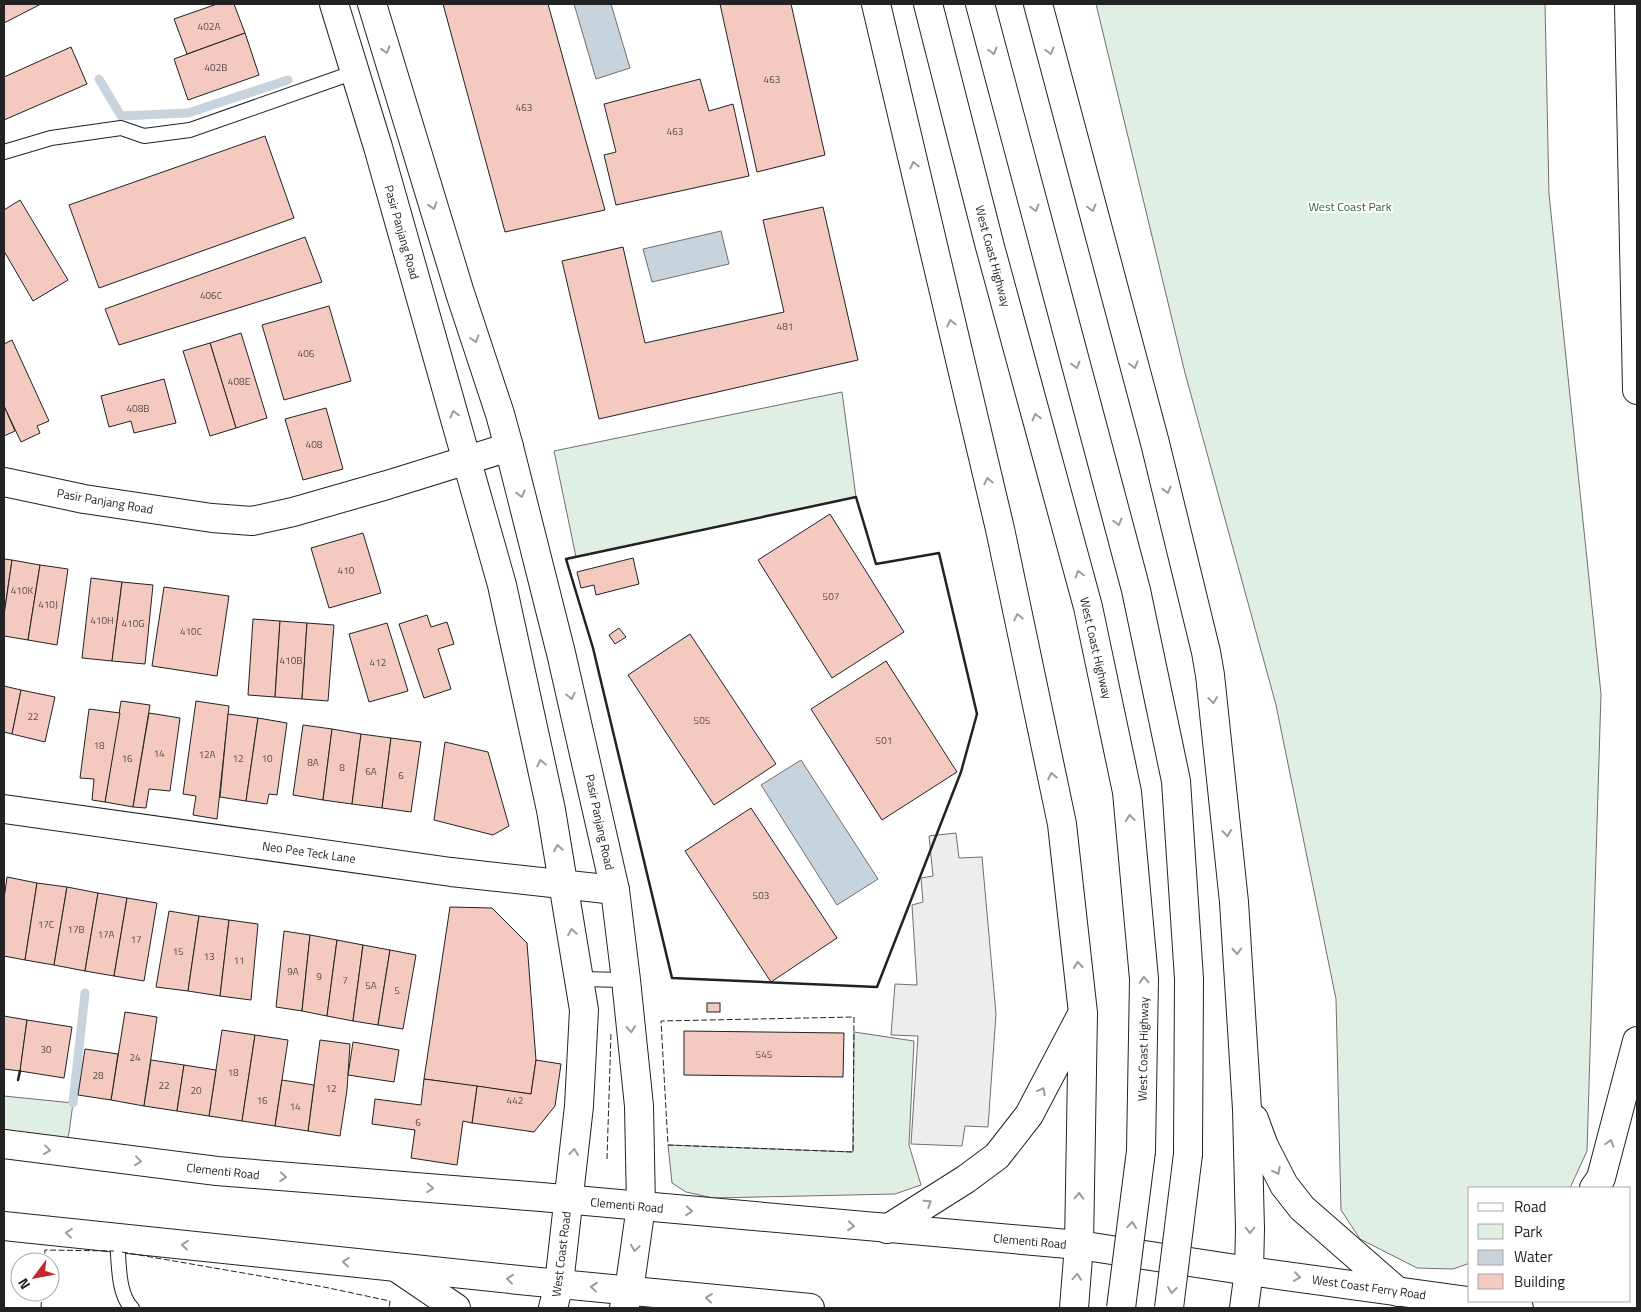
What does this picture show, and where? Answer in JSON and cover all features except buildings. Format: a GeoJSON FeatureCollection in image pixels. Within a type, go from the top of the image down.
{"type":"FeatureCollection","features":[{"type":"Feature","properties":{"kind":"main road","name":"Pasir Panjang Road"},"geometry":{"type":"LineString","coordinates":[[334,4],[378,147],[502,585],[551,810],[584,1010],[579,1106],[568,1200]]}},
{"type":"Feature","properties":{"kind":"main road","name":"Pasir Panjang Road"},"geometry":{"type":"LineString","coordinates":[[372,4],[509,447],[563,662],[615,890],[639,1106],[641,1206]]}},
{"type":"Feature","properties":{"kind":"main road"},"geometry":{"type":"LineString","coordinates":[[876,4],[1000,529],[1062,824],[1083,1013],[1079,1245],[1074,1308]]}},
{"type":"Feature","properties":{"kind":"main road","name":"West Coast Highway"},"geometry":{"type":"LineString","coordinates":[[928,4],[989,243],[1088,607],[1128,792],[1144,980],[1141,1151],[1121,1308]]}},
{"type":"Feature","properties":{"kind":"main road"},"geometry":{"type":"LineString","coordinates":[[980,4],[1136,590],[1176,781],[1189,979],[1188,1154],[1170,1308]]}},
{"type":"Feature","properties":{"kind":"main road"},"geometry":{"type":"LineString","coordinates":[[1038,4],[1155,442],[1210,675],[1234,902],[1246,1094],[1250,1229],[1249,1271],[1244,1308]]}},
{"type":"Feature","properties":{"kind":"main road"},"geometry":{"type":"LineString","coordinates":[[1629,4],[1637,390]]}},
{"type":"Feature","properties":{"kind":"main road","name":"Pasir Panjang Road"},"geometry":{"type":"LineString","coordinates":[[4,482],[84,499],[212,518],[252,521],[293,512],[468,461],[509,447]]}},
{"type":"Feature","properties":{"kind":"main road","name":"Neo Pee Teck Lane"},"geometry":{"type":"LineString","coordinates":[[4,809],[451,872],[564,886],[615,890]]}},
{"type":"Feature","properties":{"kind":"main road"},"geometry":{"type":"LineString","coordinates":[[887,1229],[966,1179],[997,1156],[1030,1115],[1083,1013]]}},
{"type":"Feature","properties":{"kind":"main road"},"geometry":{"type":"LineString","coordinates":[[1595,1187],[1601,1178],[1637,1041]]}},
{"type":"Feature","properties":{"kind":"main road"},"geometry":{"type":"LineString","coordinates":[[1246,1094],[1264,1146],[1284,1185],[1302,1208],[1398,1292]]}},
{"type":"Feature","properties":{"kind":"main road","name":"Clementi Road"},"geometry":{"type":"LineString","coordinates":[[4,1144],[217,1171],[1079,1245],[1249,1271]]}},
{"type":"Feature","properties":{"kind":"main road","name":"West Coast Road"},"geometry":{"type":"LineString","coordinates":[[556,1296],[568,1200]]}},
{"type":"Feature","properties":{"kind":"main road"},"geometry":{"type":"LineString","coordinates":[[627,1300],[641,1206]]}},
{"type":"Feature","properties":{"kind":"main road"},"geometry":{"type":"LineString","coordinates":[[4,1226],[395,1267],[556,1296],[810,1308]]}},
{"type":"Feature","properties":{"kind":"main road"},"geometry":{"type":"LineString","coordinates":[[395,1267],[456,1308]]}},
{"type":"Feature","properties":{"kind":"main road","name":"West Coast Ferry Road"},"geometry":{"type":"LineString","coordinates":[[1249,1271],[1468,1301]]}},
{"type":"Feature","properties":{"kind":"main road"},"geometry":{"type":"LineString","coordinates":[[1430,1296],[1468,1284]]}},
{"type":"Feature","properties":{"kind":"main road","name":"West Coast Ferry Road"},"geometry":{"type":"LineString","coordinates":[[1474,1302],[1519,1308]]}},
{"type":"Feature","properties":{"kind":"lane"},"geometry":{"type":"LineString","coordinates":[[4,152],[51,138],[121,128],[144,136],[190,130],[355,72]]}},
{"type":"Feature","properties":{"kind":"lane"},"geometry":{"type":"LineString","coordinates":[[579,979],[626,980]]}},
{"type":"Feature","properties":{"kind":"lane"},"geometry":{"type":"LineString","coordinates":[[117,1238],[122,1289],[128,1305],[132,1308]]}},
{"type":"Feature","properties":{"kind":"green space","name":"West Coast Park"},"geometry":{"type":"Polygon","coordinates":[[[1096,4],[1545,4],[1549,194],[1601,694],[1587,1151],[1570,1187],[1468,1187],[1468,1264],[1453,1269],[1417,1268],[1360,1239],[1341,1210],[1336,999],[1276,705],[1185,373],[1096,4]]]}},
{"type":"Feature","properties":{"kind":"green space"},"geometry":{"type":"Polygon","coordinates":[[[842,392],[856,497],[576,557],[554,451],[842,392]]]}},
{"type":"Feature","properties":{"kind":"green space"},"geometry":{"type":"Polygon","coordinates":[[[854,1032],[914,1041],[909,1145],[921,1185],[895,1194],[713,1198],[686,1192],[672,1183],[668,1145],[853,1152],[854,1032]]]}},
{"type":"Feature","properties":{"kind":"green space"},"geometry":{"type":"Polygon","coordinates":[[[4,1096],[73,1103],[69,1133],[63,1152],[4,1144],[4,1096]]]}},
{"type":"Feature","properties":{"kind":"shaded area"},"geometry":{"type":"Polygon","coordinates":[[[956,833],[959,858],[982,857],[996,1014],[988,1127],[965,1126],[962,1146],[911,1144],[918,1036],[891,1035],[895,984],[917,985],[912,905],[923,902],[921,878],[933,876],[929,836],[956,833]]]}},
{"type":"Feature","properties":{"kind":"water"},"geometry":{"type":"Polygon","coordinates":[[[574,4],[611,4],[630,68],[596,79],[574,4]]]}},
{"type":"Feature","properties":{"kind":"water"},"geometry":{"type":"Polygon","coordinates":[[[721,231],[729,264],[652,282],[643,249],[721,231]]]}},
{"type":"Feature","properties":{"kind":"water"},"geometry":{"type":"Polygon","coordinates":[[[801,760],[878,879],[837,905],[761,785],[801,760]]]}},
{"type":"Feature","properties":{"kind":"waterway"},"geometry":{"type":"LineString","coordinates":[[99,79],[121,116],[188,113],[288,80]]}},
{"type":"Feature","properties":{"kind":"waterway"},"geometry":{"type":"LineString","coordinates":[[73,1103],[85,993]]}},
{"type":"Feature","properties":{"kind":"fence"},"geometry":{"type":"LineString","coordinates":[[854,1017],[853,1152],[668,1145],[661,1021],[854,1017]]}},
{"type":"Feature","properties":{"kind":"fence"},"geometry":{"type":"LineString","coordinates":[[607,1159],[611,1033]]}},
{"type":"Feature","properties":{"kind":"fence"},"geometry":{"type":"LineString","coordinates":[[45,1252],[45,1250],[114,1251]]}},
{"type":"Feature","properties":{"kind":"fence"},"geometry":{"type":"LineString","coordinates":[[122,1252],[324,1287],[390,1301],[389,1308]]}},
{"type":"Feature","properties":{"kind":"fence"},"geometry":{"type":"LineString","coordinates":[[41,1302],[41,1308]]}},
{"type":"Feature","properties":{"kind":"wall"},"geometry":{"type":"LineString","coordinates":[[856,497],[876,564],[939,553],[977,714],[961,772],[877,987],[672,978],[593,648],[566,559],[856,497]]}},
{"type":"Feature","properties":{"kind":"wall"},"geometry":{"type":"LineString","coordinates":[[18,1080],[20,1071]]}}]}
